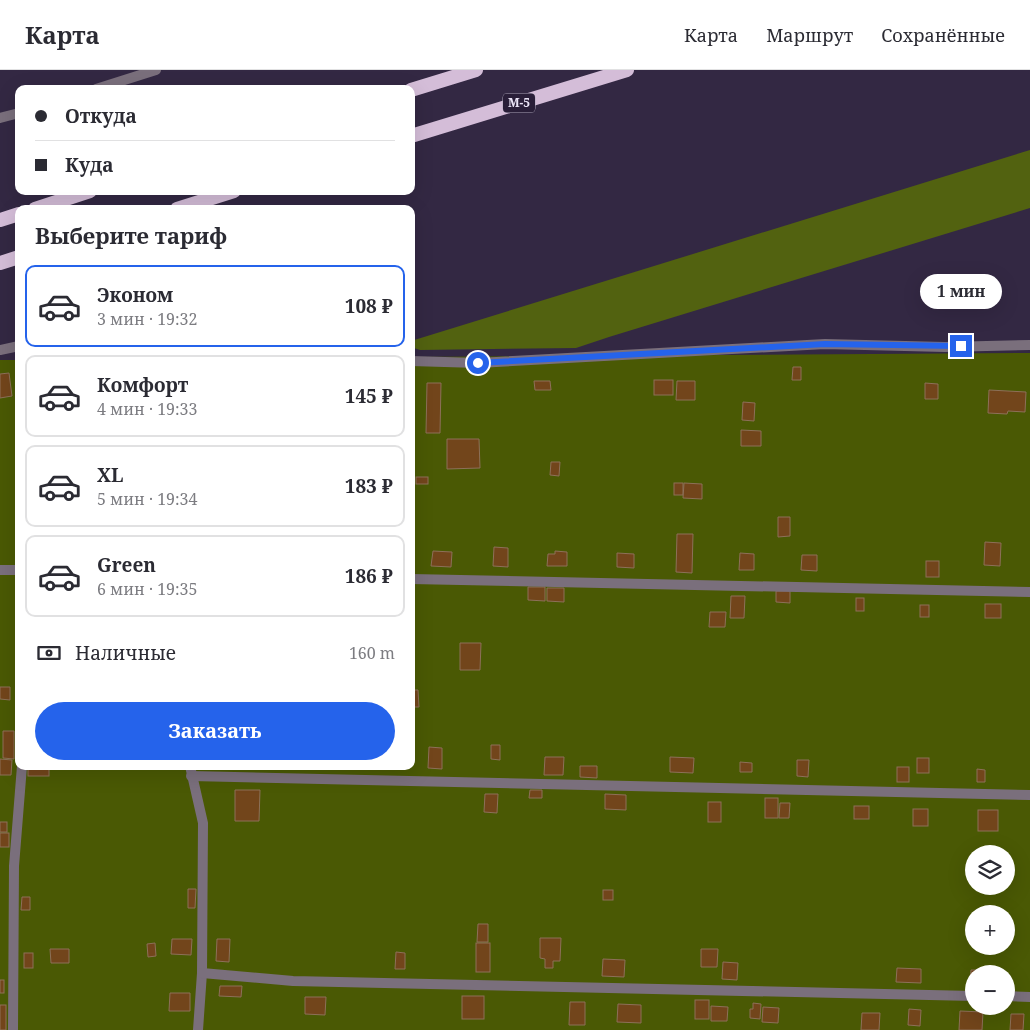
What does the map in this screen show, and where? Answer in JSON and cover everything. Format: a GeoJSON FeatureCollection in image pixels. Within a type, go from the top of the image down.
{"type":"FeatureCollection","features":[{"type":"Feature","properties":{"kind":"highway"},"geometry":{"type":"LineString","coordinates":[[415,89],[476,70]]}},
{"type":"Feature","properties":{"kind":"highway","name":"М-5"},"geometry":{"type":"LineString","coordinates":[[415,135],[627,70]]}},
{"type":"Feature","properties":{"kind":"highway"},"geometry":{"type":"LineString","coordinates":[[47,205],[78,195]]}},
{"type":"Feature","properties":{"kind":"highway"},"geometry":{"type":"LineString","coordinates":[[190,205],[221,195]]}},
{"type":"Feature","properties":{"kind":"highway"},"geometry":{"type":"LineString","coordinates":[[0,220],[15,215]]}},
{"type":"Feature","properties":{"kind":"highway"},"geometry":{"type":"LineString","coordinates":[[0,263],[15,258]]}},
{"type":"Feature","properties":{"kind":"street"},"geometry":{"type":"LineString","coordinates":[[109,85],[156,70]]}},
{"type":"Feature","properties":{"kind":"street"},"geometry":{"type":"LineString","coordinates":[[0,118],[15,113]]}},
{"type":"Feature","properties":{"kind":"street"},"geometry":{"type":"LineString","coordinates":[[415,361],[478,363],[825,344],[944,347],[1030,345]]}},
{"type":"Feature","properties":{"kind":"street"},"geometry":{"type":"LineString","coordinates":[[0,350],[15,347]]}},
{"type":"Feature","properties":{"kind":"street"},"geometry":{"type":"LineString","coordinates":[[0,570],[15,570]]}},
{"type":"Feature","properties":{"kind":"street"},"geometry":{"type":"LineString","coordinates":[[415,579],[1030,592]]}},
{"type":"Feature","properties":{"kind":"street"},"geometry":{"type":"LineString","coordinates":[[13,1030],[14,866],[22,770]]}},
{"type":"Feature","properties":{"kind":"street"},"geometry":{"type":"LineString","coordinates":[[198,1030],[202,973],[203,823],[191,771],[1030,795]]}},
{"type":"Feature","properties":{"kind":"street"},"geometry":{"type":"LineString","coordinates":[[202,973],[292,981],[965,996]]}},
{"type":"Feature","properties":{"kind":"street"},"geometry":{"type":"LineString","coordinates":[[1015,996],[1030,997]]}},
{"type":"Feature","properties":{"kind":"green space"},"geometry":{"type":"Polygon","coordinates":[[[1030,150],[1030,208],[576,348],[420,350],[415,348],[415,340],[1030,150]]]}},
{"type":"Feature","properties":{"kind":"green space"},"geometry":{"type":"Polygon","coordinates":[[[1030,353],[1030,1030],[0,1030],[0,360],[15,360],[15,770],[415,770],[415,357],[1030,353]]]}},
{"type":"Feature","properties":{"kind":"building"},"geometry":{"type":"Polygon","coordinates":[[[793,367],[801,367],[801,380],[792,380],[793,367]]]}},
{"type":"Feature","properties":{"kind":"building"},"geometry":{"type":"Polygon","coordinates":[[[9,373],[12,396],[0,398],[0,374],[9,373]]]}},
{"type":"Feature","properties":{"kind":"building"},"geometry":{"type":"Polygon","coordinates":[[[654,380],[673,380],[673,395],[654,395],[654,380]]]}},
{"type":"Feature","properties":{"kind":"building"},"geometry":{"type":"Polygon","coordinates":[[[534,381],[550,381],[551,390],[535,390],[534,381]]]}},
{"type":"Feature","properties":{"kind":"building"},"geometry":{"type":"Polygon","coordinates":[[[677,381],[695,381],[695,400],[676,400],[677,381]]]}},
{"type":"Feature","properties":{"kind":"building"},"geometry":{"type":"Polygon","coordinates":[[[427,383],[441,383],[440,433],[426,433],[427,383]]]}},
{"type":"Feature","properties":{"kind":"building"},"geometry":{"type":"Polygon","coordinates":[[[925,383],[938,384],[938,399],[925,399],[925,383]]]}},
{"type":"Feature","properties":{"kind":"building"},"geometry":{"type":"Polygon","coordinates":[[[989,390],[1026,392],[1025,412],[1008,411],[1007,414],[988,413],[989,390]]]}},
{"type":"Feature","properties":{"kind":"building"},"geometry":{"type":"Polygon","coordinates":[[[743,402],[755,403],[754,421],[742,420],[743,402]]]}},
{"type":"Feature","properties":{"kind":"building"},"geometry":{"type":"Polygon","coordinates":[[[741,430],[761,431],[761,446],[741,446],[741,430]]]}},
{"type":"Feature","properties":{"kind":"building"},"geometry":{"type":"Polygon","coordinates":[[[447,439],[479,439],[480,468],[447,469],[447,439]]]}},
{"type":"Feature","properties":{"kind":"building"},"geometry":{"type":"Polygon","coordinates":[[[551,462],[560,462],[559,476],[550,475],[551,462]]]}},
{"type":"Feature","properties":{"kind":"building"},"geometry":{"type":"Polygon","coordinates":[[[416,477],[428,477],[428,484],[416,484],[416,477]]]}},
{"type":"Feature","properties":{"kind":"building"},"geometry":{"type":"Polygon","coordinates":[[[674,483],[683,483],[683,495],[674,495],[674,483]]]}},
{"type":"Feature","properties":{"kind":"building"},"geometry":{"type":"Polygon","coordinates":[[[684,483],[702,484],[702,499],[683,498],[684,483]]]}},
{"type":"Feature","properties":{"kind":"building"},"geometry":{"type":"Polygon","coordinates":[[[778,517],[790,517],[790,536],[778,537],[778,517]]]}},
{"type":"Feature","properties":{"kind":"building"},"geometry":{"type":"Polygon","coordinates":[[[677,534],[693,534],[692,573],[676,572],[677,534]]]}},
{"type":"Feature","properties":{"kind":"building"},"geometry":{"type":"Polygon","coordinates":[[[985,542],[1001,543],[1000,566],[984,565],[985,542]]]}},
{"type":"Feature","properties":{"kind":"building"},"geometry":{"type":"Polygon","coordinates":[[[494,547],[508,548],[508,567],[493,566],[494,547]]]}},
{"type":"Feature","properties":{"kind":"building"},"geometry":{"type":"Polygon","coordinates":[[[433,551],[452,552],[451,567],[431,566],[433,551]]]}},
{"type":"Feature","properties":{"kind":"building"},"geometry":{"type":"Polygon","coordinates":[[[555,551],[567,552],[567,566],[547,566],[548,554],[555,554],[555,551]]]}},
{"type":"Feature","properties":{"kind":"building"},"geometry":{"type":"Polygon","coordinates":[[[617,553],[634,554],[634,568],[617,567],[617,553]]]}},
{"type":"Feature","properties":{"kind":"building"},"geometry":{"type":"Polygon","coordinates":[[[740,553],[754,554],[754,570],[739,570],[740,553]]]}},
{"type":"Feature","properties":{"kind":"building"},"geometry":{"type":"Polygon","coordinates":[[[802,555],[817,555],[817,571],[801,570],[802,555]]]}},
{"type":"Feature","properties":{"kind":"building"},"geometry":{"type":"Polygon","coordinates":[[[926,561],[939,561],[939,577],[926,577],[926,561]]]}},
{"type":"Feature","properties":{"kind":"building"},"geometry":{"type":"Polygon","coordinates":[[[528,587],[545,587],[545,601],[528,600],[528,587]]]}},
{"type":"Feature","properties":{"kind":"building"},"geometry":{"type":"Polygon","coordinates":[[[547,588],[564,588],[564,602],[547,601],[547,588]]]}},
{"type":"Feature","properties":{"kind":"building"},"geometry":{"type":"Polygon","coordinates":[[[776,591],[790,591],[790,603],[776,602],[776,591]]]}},
{"type":"Feature","properties":{"kind":"building"},"geometry":{"type":"Polygon","coordinates":[[[731,596],[745,596],[744,618],[730,618],[731,596]]]}},
{"type":"Feature","properties":{"kind":"building"},"geometry":{"type":"Polygon","coordinates":[[[856,598],[864,598],[864,611],[856,611],[856,598]]]}},
{"type":"Feature","properties":{"kind":"building"},"geometry":{"type":"Polygon","coordinates":[[[985,604],[1001,604],[1001,618],[985,618],[985,604]]]}},
{"type":"Feature","properties":{"kind":"building"},"geometry":{"type":"Polygon","coordinates":[[[920,605],[929,605],[929,617],[920,617],[920,605]]]}},
{"type":"Feature","properties":{"kind":"building"},"geometry":{"type":"Polygon","coordinates":[[[710,612],[726,612],[725,627],[709,627],[710,612]]]}},
{"type":"Feature","properties":{"kind":"building"},"geometry":{"type":"Polygon","coordinates":[[[460,643],[481,643],[480,670],[460,670],[460,643]]]}},
{"type":"Feature","properties":{"kind":"building"},"geometry":{"type":"Polygon","coordinates":[[[0,687],[10,687],[10,700],[0,699],[0,687]]]}},
{"type":"Feature","properties":{"kind":"building"},"geometry":{"type":"Polygon","coordinates":[[[415,690],[418,690],[419,707],[415,707],[415,690]]]}},
{"type":"Feature","properties":{"kind":"building"},"geometry":{"type":"Polygon","coordinates":[[[3,731],[14,731],[14,759],[3,758],[3,731]]]}},
{"type":"Feature","properties":{"kind":"building"},"geometry":{"type":"Polygon","coordinates":[[[491,745],[500,745],[500,760],[491,759],[491,745]]]}},
{"type":"Feature","properties":{"kind":"building"},"geometry":{"type":"Polygon","coordinates":[[[429,747],[442,748],[442,769],[428,768],[429,747]]]}},
{"type":"Feature","properties":{"kind":"building"},"geometry":{"type":"Polygon","coordinates":[[[545,757],[564,757],[563,775],[544,775],[545,757]]]}},
{"type":"Feature","properties":{"kind":"building"},"geometry":{"type":"Polygon","coordinates":[[[670,757],[694,758],[693,773],[670,772],[670,757]]]}},
{"type":"Feature","properties":{"kind":"building"},"geometry":{"type":"Polygon","coordinates":[[[917,758],[929,758],[929,773],[917,773],[917,758]]]}},
{"type":"Feature","properties":{"kind":"building"},"geometry":{"type":"Polygon","coordinates":[[[0,759],[12,760],[11,775],[0,775],[0,759]]]}},
{"type":"Feature","properties":{"kind":"building"},"geometry":{"type":"Polygon","coordinates":[[[797,760],[809,760],[808,777],[797,776],[797,760]]]}},
{"type":"Feature","properties":{"kind":"building"},"geometry":{"type":"Polygon","coordinates":[[[740,762],[752,763],[752,772],[740,772],[740,762]]]}},
{"type":"Feature","properties":{"kind":"building"},"geometry":{"type":"Polygon","coordinates":[[[580,766],[597,766],[597,778],[580,777],[580,766]]]}},
{"type":"Feature","properties":{"kind":"building"},"geometry":{"type":"Polygon","coordinates":[[[897,767],[909,767],[909,782],[897,782],[897,767]]]}},
{"type":"Feature","properties":{"kind":"building"},"geometry":{"type":"Polygon","coordinates":[[[977,769],[985,770],[985,782],[977,782],[977,769]]]}},
{"type":"Feature","properties":{"kind":"building"},"geometry":{"type":"Polygon","coordinates":[[[28,770],[49,770],[49,776],[28,776],[28,770]]]}},
{"type":"Feature","properties":{"kind":"building"},"geometry":{"type":"Polygon","coordinates":[[[235,790],[260,790],[259,821],[235,821],[235,790]]]}},
{"type":"Feature","properties":{"kind":"building"},"geometry":{"type":"Polygon","coordinates":[[[530,790],[542,790],[542,798],[529,798],[530,790]]]}},
{"type":"Feature","properties":{"kind":"building"},"geometry":{"type":"Polygon","coordinates":[[[485,794],[498,794],[497,813],[484,812],[485,794]]]}},
{"type":"Feature","properties":{"kind":"building"},"geometry":{"type":"Polygon","coordinates":[[[605,794],[626,795],[626,810],[605,809],[605,794]]]}},
{"type":"Feature","properties":{"kind":"building"},"geometry":{"type":"Polygon","coordinates":[[[765,798],[778,798],[778,818],[765,818],[765,798]]]}},
{"type":"Feature","properties":{"kind":"building"},"geometry":{"type":"Polygon","coordinates":[[[708,802],[721,802],[721,822],[708,822],[708,802]]]}},
{"type":"Feature","properties":{"kind":"building"},"geometry":{"type":"Polygon","coordinates":[[[780,803],[790,803],[789,818],[779,818],[780,803]]]}},
{"type":"Feature","properties":{"kind":"building"},"geometry":{"type":"Polygon","coordinates":[[[854,806],[869,806],[869,819],[854,819],[854,806]]]}},
{"type":"Feature","properties":{"kind":"building"},"geometry":{"type":"Polygon","coordinates":[[[913,809],[928,809],[928,826],[913,826],[913,809]]]}},
{"type":"Feature","properties":{"kind":"building"},"geometry":{"type":"Polygon","coordinates":[[[978,810],[998,810],[998,831],[978,831],[978,810]]]}},
{"type":"Feature","properties":{"kind":"building"},"geometry":{"type":"Polygon","coordinates":[[[0,822],[7,822],[7,832],[0,832],[0,822]]]}},
{"type":"Feature","properties":{"kind":"building"},"geometry":{"type":"Polygon","coordinates":[[[0,833],[9,833],[9,847],[0,847],[0,833]]]}},
{"type":"Feature","properties":{"kind":"building"},"geometry":{"type":"Polygon","coordinates":[[[188,889],[196,889],[195,908],[188,908],[188,889]]]}},
{"type":"Feature","properties":{"kind":"building"},"geometry":{"type":"Polygon","coordinates":[[[603,890],[613,890],[613,900],[603,900],[603,890]]]}},
{"type":"Feature","properties":{"kind":"building"},"geometry":{"type":"Polygon","coordinates":[[[22,897],[30,897],[30,910],[21,910],[22,897]]]}},
{"type":"Feature","properties":{"kind":"building"},"geometry":{"type":"Polygon","coordinates":[[[478,924],[488,924],[488,942],[477,942],[478,924]]]}},
{"type":"Feature","properties":{"kind":"building"},"geometry":{"type":"Polygon","coordinates":[[[540,938],[561,938],[560,961],[553,961],[553,968],[545,968],[545,959],[540,958],[540,938]]]}},
{"type":"Feature","properties":{"kind":"building"},"geometry":{"type":"Polygon","coordinates":[[[172,939],[192,939],[191,955],[171,954],[172,939]]]}},
{"type":"Feature","properties":{"kind":"building"},"geometry":{"type":"Polygon","coordinates":[[[217,939],[230,939],[229,962],[216,961],[217,939]]]}},
{"type":"Feature","properties":{"kind":"building"},"geometry":{"type":"Polygon","coordinates":[[[155,943],[156,956],[148,957],[147,944],[155,943]]]}},
{"type":"Feature","properties":{"kind":"building"},"geometry":{"type":"Polygon","coordinates":[[[476,943],[490,943],[490,972],[476,972],[476,943]]]}},
{"type":"Feature","properties":{"kind":"building"},"geometry":{"type":"Polygon","coordinates":[[[50,949],[69,949],[69,963],[51,963],[50,949]]]}},
{"type":"Feature","properties":{"kind":"building"},"geometry":{"type":"Polygon","coordinates":[[[701,949],[718,949],[717,967],[701,967],[701,949]]]}},
{"type":"Feature","properties":{"kind":"building"},"geometry":{"type":"Polygon","coordinates":[[[396,952],[405,953],[405,969],[395,969],[396,952]]]}},
{"type":"Feature","properties":{"kind":"building"},"geometry":{"type":"Polygon","coordinates":[[[24,953],[33,953],[33,968],[24,968],[24,953]]]}},
{"type":"Feature","properties":{"kind":"building"},"geometry":{"type":"Polygon","coordinates":[[[603,959],[625,960],[624,977],[602,976],[603,959]]]}},
{"type":"Feature","properties":{"kind":"building"},"geometry":{"type":"Polygon","coordinates":[[[723,962],[738,963],[737,980],[722,979],[723,962]]]}},
{"type":"Feature","properties":{"kind":"building"},"geometry":{"type":"Polygon","coordinates":[[[897,968],[921,969],[921,983],[896,982],[897,968]]]}},
{"type":"Feature","properties":{"kind":"building"},"geometry":{"type":"Polygon","coordinates":[[[0,980],[4,980],[4,993],[0,993],[0,980]]]}},
{"type":"Feature","properties":{"kind":"building"},"geometry":{"type":"Polygon","coordinates":[[[220,986],[242,986],[241,997],[219,996],[220,986]]]}},
{"type":"Feature","properties":{"kind":"building"},"geometry":{"type":"Polygon","coordinates":[[[170,993],[190,993],[190,1011],[169,1011],[170,993]]]}},
{"type":"Feature","properties":{"kind":"building"},"geometry":{"type":"Polygon","coordinates":[[[462,996],[484,996],[484,1019],[462,1019],[462,996]]]}},
{"type":"Feature","properties":{"kind":"building"},"geometry":{"type":"Polygon","coordinates":[[[305,997],[326,997],[325,1015],[305,1014],[305,997]]]}},
{"type":"Feature","properties":{"kind":"building"},"geometry":{"type":"Polygon","coordinates":[[[695,1000],[709,1000],[709,1019],[695,1019],[695,1000]]]}},
{"type":"Feature","properties":{"kind":"building"},"geometry":{"type":"Polygon","coordinates":[[[570,1002],[585,1002],[585,1025],[569,1025],[570,1002]]]}},
{"type":"Feature","properties":{"kind":"building"},"geometry":{"type":"Polygon","coordinates":[[[753,1003],[761,1004],[760,1019],[750,1018],[750,1009],[753,1009],[753,1003]]]}},
{"type":"Feature","properties":{"kind":"building"},"geometry":{"type":"Polygon","coordinates":[[[618,1004],[641,1005],[641,1023],[617,1022],[618,1004]]]}},
{"type":"Feature","properties":{"kind":"building"},"geometry":{"type":"Polygon","coordinates":[[[0,1005],[6,1005],[6,1030],[0,1030],[0,1005]]]}},
{"type":"Feature","properties":{"kind":"building"},"geometry":{"type":"Polygon","coordinates":[[[711,1006],[728,1007],[727,1021],[711,1021],[711,1006]]]}},
{"type":"Feature","properties":{"kind":"building"},"geometry":{"type":"Polygon","coordinates":[[[763,1007],[779,1008],[778,1023],[762,1022],[763,1007]]]}},
{"type":"Feature","properties":{"kind":"building"},"geometry":{"type":"Polygon","coordinates":[[[909,1009],[921,1010],[920,1026],[908,1025],[909,1009]]]}},
{"type":"Feature","properties":{"kind":"building"},"geometry":{"type":"Polygon","coordinates":[[[960,1011],[965,1011],[965,1015],[983,1015],[982,1030],[959,1030],[960,1011]]]}},
{"type":"Feature","properties":{"kind":"building"},"geometry":{"type":"Polygon","coordinates":[[[862,1013],[880,1013],[879,1030],[861,1030],[862,1013]]]}},
{"type":"Feature","properties":{"kind":"building"},"geometry":{"type":"Polygon","coordinates":[[[1024,1014],[1023,1030],[1010,1030],[1011,1015],[1024,1014]]]}},
{"type":"Feature","properties":{"kind":"route"},"geometry":{"type":"LineString","coordinates":[[478,363],[825,344],[961,346]]}}]}
